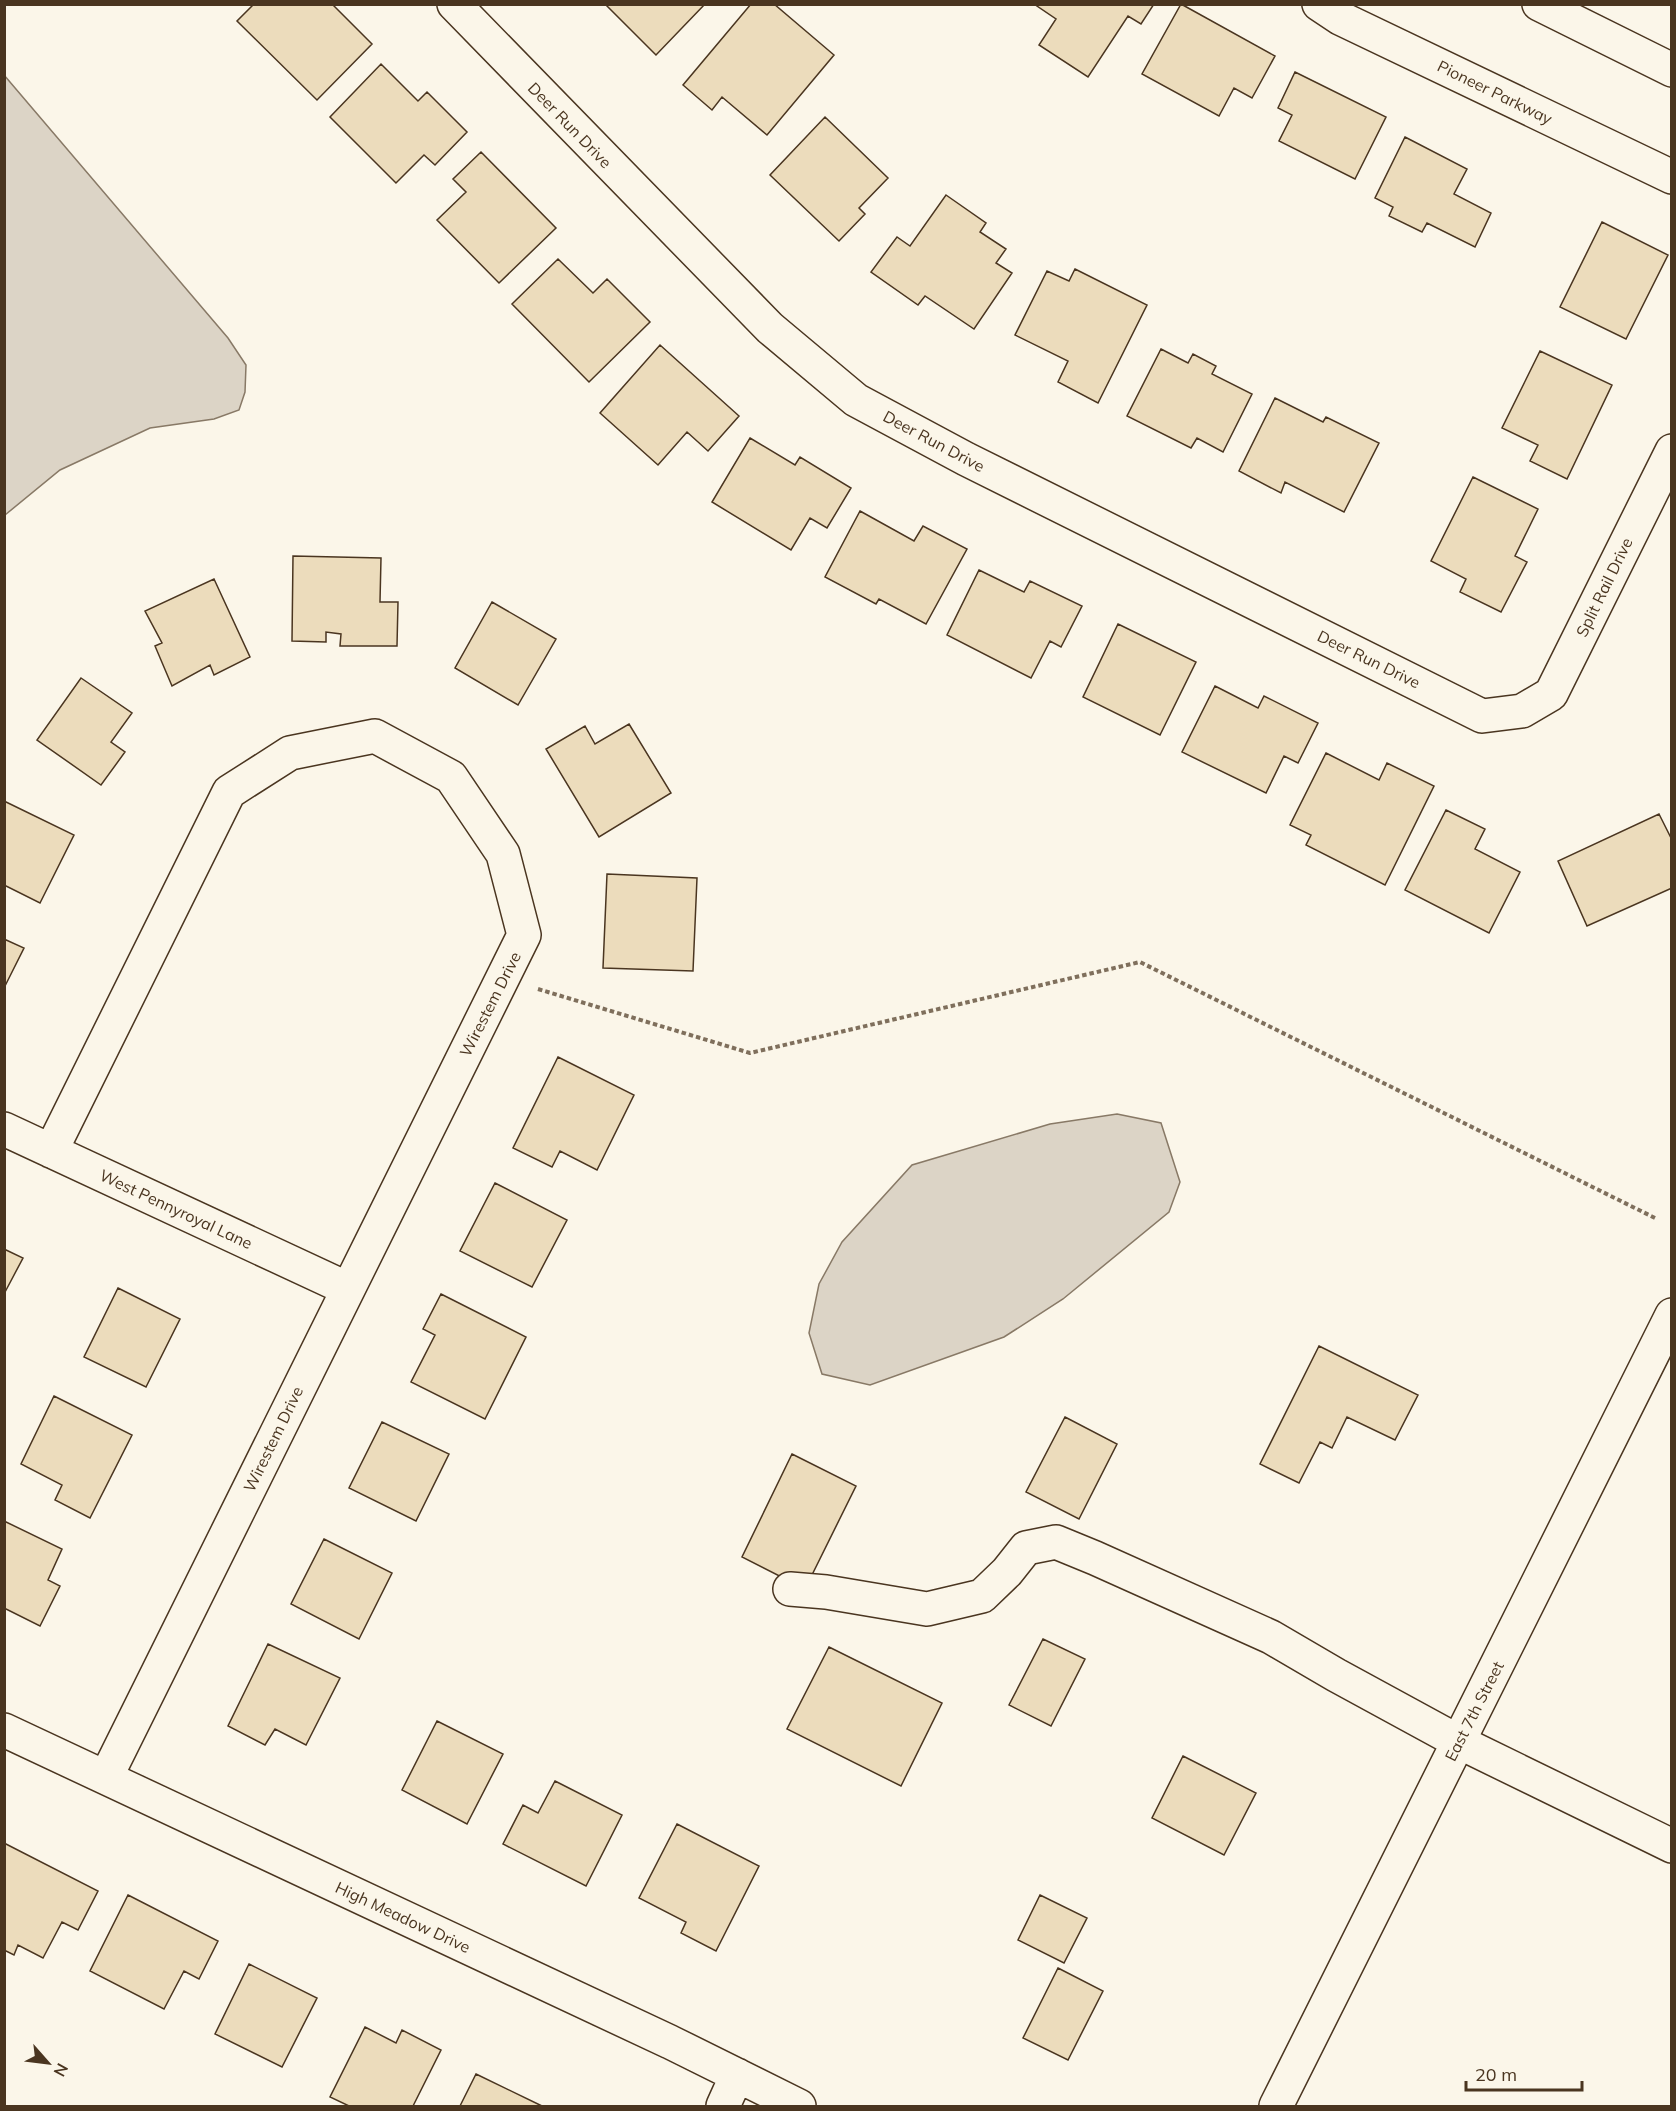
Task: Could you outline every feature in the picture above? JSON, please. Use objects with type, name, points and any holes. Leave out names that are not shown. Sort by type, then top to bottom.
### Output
[{"type":"street","name":"Deer Run Drive","points":[[454,4],[770,328],[856,400],[966,459],[1482,716],[1522,711]]},
{"type":"street","name":"Pioneer Parkway","points":[[1319,4],[1340,18],[1671,177]]},
{"type":"street","points":[[1539,4],[1671,70]]},
{"type":"street","name":"Split Rail Drive","points":[[1522,711],[1551,694],[1671,451]]},
{"type":"street","name":"Wirestem Drive","points":[[51,1151],[229,792],[290,753],[375,736],[452,777],[503,854],[524,935],[106,1778]]},
{"type":"street","name":"West Pennyroyal Lane","points":[[4,1129],[348,1289]]},
{"type":"street","name":"East 7th Street","points":[[1276,2106],[1671,1315]]},
{"type":"street","points":[[789,1589],[826,1592],[927,1609],[982,1596],[1007,1572],[1026,1548],[1056,1542],[1271,1636],[1336,1675],[1459,1742],[1671,1846]]},
{"type":"street","name":"High Meadow Drive","points":[[4,1730],[648,2031],[737,2075],[786,2104]]},
{"type":"street","points":[[723,2106],[737,2075]]},
{"type":"path","points":[[532,987],[750,1053],[1140,962],[1655,1218]]},
{"type":"shaded area","points":[[4,75],[228,338],[246,365],[245,392],[239,410],[214,419],[150,428],[60,470],[5,515]]},
{"type":"shaded area","points":[[1117,1114],[1161,1123],[1180,1182],[1169,1212],[1063,1299],[1004,1337],[870,1385],[822,1374],[809,1333],[819,1284],[842,1242],[912,1165],[1050,1124]]},
{"type":"building","points":[[254,4],[332,4],[372,44],[317,100],[237,21]]},
{"type":"building","points":[[605,4],[705,4],[656,55]]},
{"type":"building","points":[[751,4],[774,4],[834,55],[767,135],[722,97],[712,110],[683,85]]},
{"type":"building","points":[[1034,4],[1154,4],[1141,24],[1128,16],[1088,77],[1039,45],[1056,19]]},
{"type":"building","points":[[1181,4],[1275,56],[1252,98],[1234,88],[1219,116],[1142,74]]},
{"type":"building","points":[[381,64],[418,101],[427,92],[467,132],[435,165],[424,155],[396,183],[330,117]]},
{"type":"building","points":[[1295,72],[1386,117],[1355,179],[1279,141],[1292,115],[1278,108]]},
{"type":"building","points":[[825,117],[888,178],[859,208],[865,214],[839,241],[770,175]]},
{"type":"building","points":[[1405,137],[1467,169],[1454,194],[1491,213],[1475,247],[1427,223],[1422,232],[1389,216],[1393,207],[1375,198]]},
{"type":"building","points":[[481,152],[556,228],[499,283],[437,220],[466,192],[453,179]]},
{"type":"building","points":[[946,195],[986,223],[980,232],[1006,249],[996,263],[1012,273],[974,329],[925,296],[918,305],[871,272],[897,237],[910,246]]},
{"type":"building","points":[[1602,222],[1668,255],[1626,339],[1560,307]]},
{"type":"building","points":[[558,259],[593,293],[607,279],[650,322],[589,382],[512,304]]},
{"type":"building","points":[[1075,269],[1147,305],[1098,403],[1058,382],[1068,361],[1015,335],[1047,271],[1069,281]]},
{"type":"building","points":[[660,345],[739,416],[708,451],[687,432],[658,465],[600,413]]},
{"type":"building","points":[[1161,349],[1188,363],[1193,354],[1216,366],[1212,374],[1252,394],[1223,452],[1197,438],[1191,448],[1127,416]]},
{"type":"building","points":[[1540,351],[1612,385],[1567,479],[1530,461],[1538,445],[1502,428]]},
{"type":"building","points":[[1275,398],[1323,422],[1326,417],[1379,443],[1344,512],[1285,482],[1281,493],[1239,471]]},
{"type":"building","points":[[750,438],[795,465],[800,457],[851,488],[827,528],[810,518],[791,550],[712,502]]},
{"type":"building","points":[[1473,477],[1538,509],[1515,556],[1527,562],[1501,612],[1460,592],[1466,579],[1431,561]]},
{"type":"building","points":[[860,511],[914,541],[923,526],[967,549],[926,624],[879,599],[876,604],[825,577]]},
{"type":"building","points":[[293,556],[381,558],[380,602],[398,602],[397,646],[340,646],[341,634],[326,632],[326,642],[292,641]]},
{"type":"building","points":[[979,570],[1024,592],[1030,581],[1082,606],[1061,647],[1050,641],[1031,678],[947,635]]},
{"type":"building","points":[[214,579],[250,657],[214,675],[210,665],[172,686],[155,646],[162,643],[145,611]]},
{"type":"building","points":[[492,602],[556,639],[518,705],[455,668]]},
{"type":"building","points":[[1118,624],[1196,662],[1160,735],[1083,697]]},
{"type":"building","points":[[81,678],[132,713],[111,742],[125,752],[101,785],[37,740]]},
{"type":"building","points":[[1215,686],[1258,708],[1264,696],[1318,723],[1298,763],[1284,756],[1266,793],[1182,752]]},
{"type":"building","points":[[629,724],[671,793],[599,837],[546,749],[585,726],[595,744]]},
{"type":"building","points":[[1326,753],[1379,780],[1387,763],[1434,786],[1385,885],[1306,845],[1311,835],[1290,825]]},
{"type":"building","points":[[4,801],[74,835],[40,903],[4,885]]},
{"type":"building","points":[[1446,810],[1485,829],[1475,849],[1520,872],[1489,933],[1405,890]]},
{"type":"building","points":[[1659,814],[1672,840],[1672,888],[1587,926],[1558,861]]},
{"type":"building","points":[[607,874],[697,878],[693,971],[603,968]]},
{"type":"building","points":[[4,939],[24,948],[4,988]]},
{"type":"building","points":[[558,1057],[634,1095],[597,1170],[560,1151],[552,1167],[513,1148]]},
{"type":"building","points":[[495,1183],[567,1220],[532,1287],[460,1251]]},
{"type":"building","points":[[4,1249],[23,1258],[4,1294]]},
{"type":"building","points":[[118,1288],[180,1319],[146,1387],[84,1357]]},
{"type":"building","points":[[441,1294],[526,1337],[485,1419],[411,1382],[435,1335],[423,1329]]},
{"type":"building","points":[[1319,1346],[1418,1395],[1395,1440],[1347,1417],[1332,1448],[1320,1442],[1299,1483],[1260,1464]]},
{"type":"building","points":[[54,1396],[132,1435],[90,1518],[55,1500],[62,1485],[21,1464]]},
{"type":"building","points":[[1065,1417],[1117,1444],[1079,1519],[1026,1492]]},
{"type":"building","points":[[382,1422],[449,1454],[416,1521],[349,1488]]},
{"type":"building","points":[[792,1454],[856,1486],[805,1589],[742,1557]]},
{"type":"building","points":[[4,1521],[62,1549],[48,1580],[60,1586],[40,1626],[4,1608]]},
{"type":"building","points":[[324,1539],[392,1573],[359,1639],[291,1604]]},
{"type":"building","points":[[1043,1639],[1085,1659],[1051,1726],[1009,1705]]},
{"type":"building","points":[[268,1644],[340,1678],[306,1745],[275,1729],[265,1745],[228,1726]]},
{"type":"building","points":[[829,1647],[942,1703],[901,1786],[787,1729]]},
{"type":"building","points":[[437,1721],[503,1754],[467,1824],[402,1790]]},
{"type":"building","points":[[1183,1756],[1256,1793],[1224,1855],[1152,1818]]},
{"type":"building","points":[[555,1781],[622,1815],[586,1886],[503,1844],[523,1805],[538,1813]]},
{"type":"building","points":[[677,1824],[759,1866],[716,1951],[681,1933],[686,1922],[639,1898]]},
{"type":"building","points":[[4,1843],[98,1891],[78,1930],[62,1922],[43,1958],[18,1945],[14,1955],[4,1950]]},
{"type":"building","points":[[128,1895],[218,1941],[199,1979],[184,1971],[164,2009],[90,1971]]},
{"type":"building","points":[[1040,1895],[1087,1918],[1064,1963],[1018,1940]]},
{"type":"building","points":[[249,1964],[317,1998],[282,2067],[215,2034]]},
{"type":"building","points":[[1058,1968],[1103,1991],[1068,2060],[1023,2038]]},
{"type":"building","points":[[365,2027],[396,2043],[402,2030],[441,2050],[413,2106],[349,2106],[330,2097]]},
{"type":"building","points":[[476,2074],[542,2106],[460,2106]]}]
